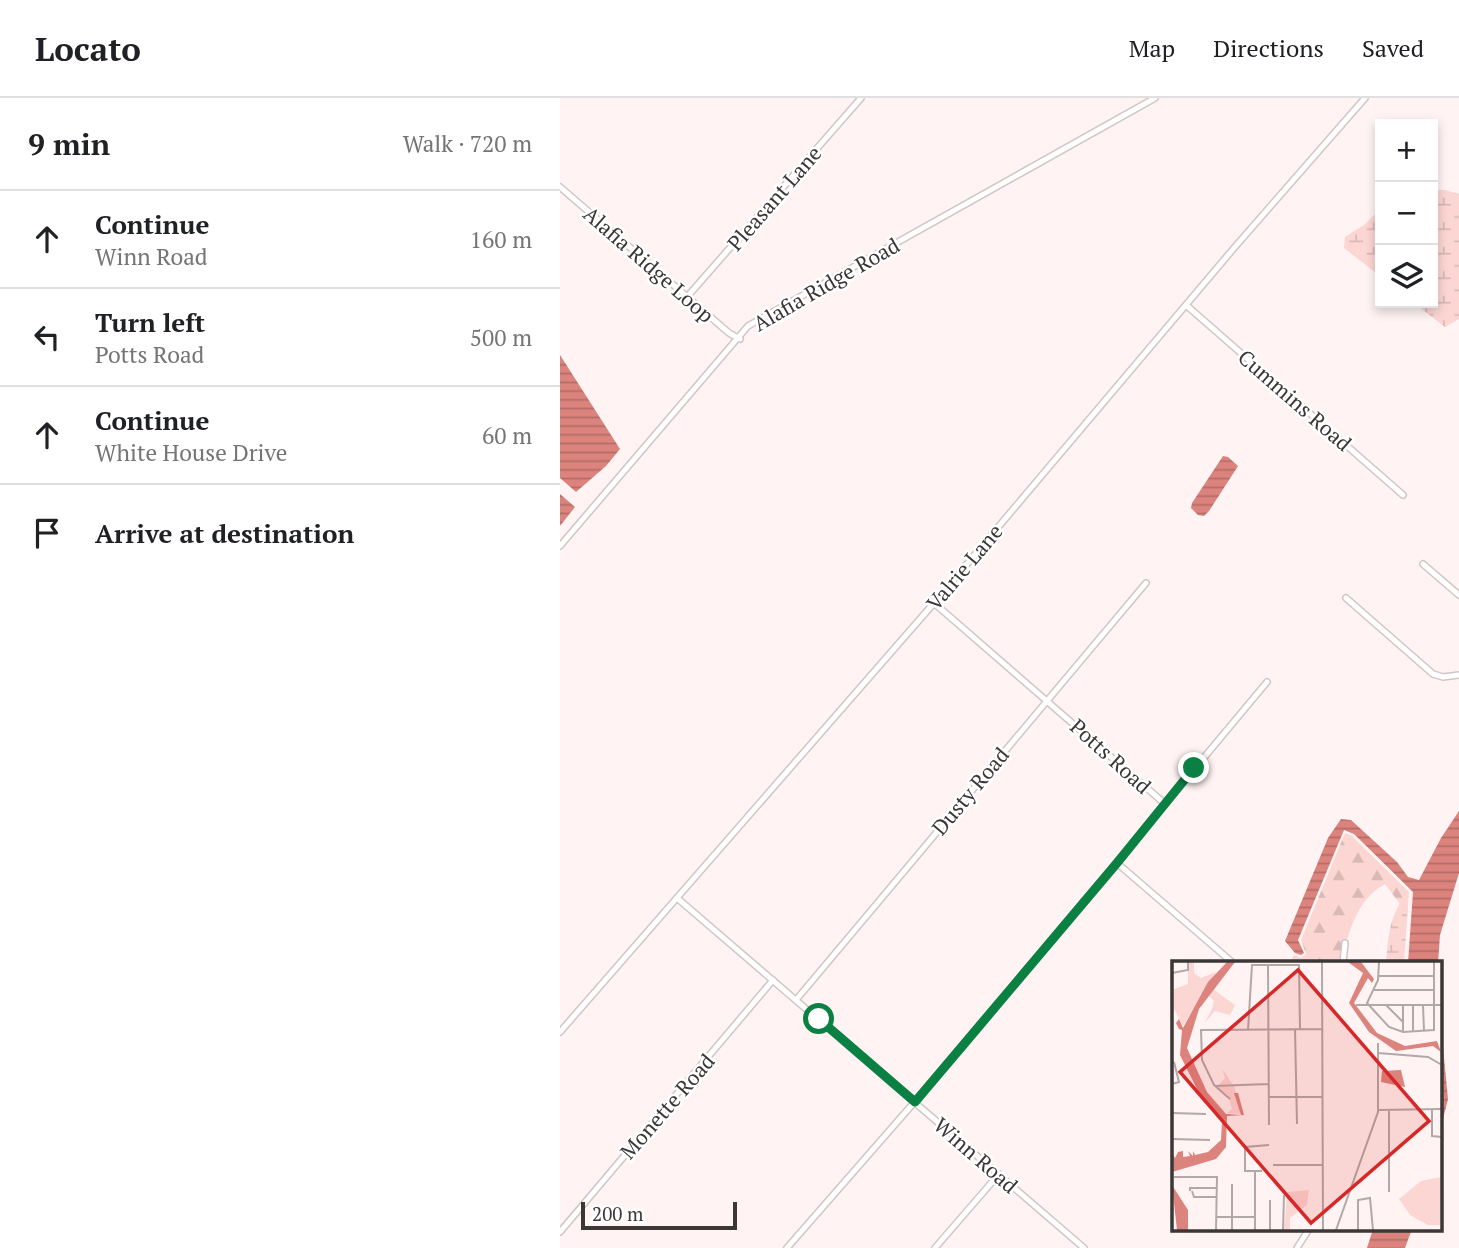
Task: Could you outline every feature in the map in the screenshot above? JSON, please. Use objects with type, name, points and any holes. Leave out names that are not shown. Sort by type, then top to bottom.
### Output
[{"type":"street","name":"Pleasant Lane","points":[[687,297],[861,98]]},
{"type":"street","name":"Alafia Ridge Road","points":[[560,546],[748,327],[1155,98]]},
{"type":"street","name":"Valrie Lane","points":[[560,1032],[934,603],[1365,98]]},
{"type":"street","name":"Alafia Ridge Loop","points":[[560,187],[729,333],[740,339]]},
{"type":"street","name":"Cummins Road","points":[[1186,305],[1403,495]]},
{"type":"street","points":[[1423,564],[1459,595]]},
{"type":"street","name":"Dusty Road","points":[[796,1000],[1146,583]]},
{"type":"street","points":[[1346,598],[1433,674],[1443,677],[1459,675]]},
{"type":"street","name":"Potts Road","points":[[787,1248],[915,1102],[1117,863],[1164,803],[934,603]]},
{"type":"street","points":[[1164,803],[1267,682]]},
{"type":"street","points":[[1117,863],[1231,961]]},
{"type":"street","name":"Winn Road","points":[[677,898],[1084,1248]]},
{"type":"street","points":[[1343,961],[1345,943]]},
{"type":"street","name":"Monette Road","points":[[560,1232],[773,980]]},
{"type":"street","points":[[935,1248],[999,1174]]},
{"type":"street","points":[[1297,1248],[1308,1230]]},
{"type":"green space","points":[[1438,190],[1459,194],[1459,319],[1445,327],[1420,308],[1438,308]]},
{"type":"green space","points":[[1375,214],[1375,272],[1344,248],[1345,237]]},
{"type":"green space","points":[[1345,833],[1352,836],[1409,892],[1400,904],[1385,884],[1375,891],[1360,908],[1339,961],[1291,961],[1294,955],[1301,958],[1306,954],[1301,940]]},
{"type":"green space","points":[[1409,892],[1404,961],[1386,961],[1389,934],[1403,899]]},
{"type":"shaded area","points":[[560,355],[620,449],[606,466],[576,492],[560,478]]},
{"type":"shaded area","points":[[1223,456],[1238,466],[1209,511],[1204,516],[1198,515],[1191,508],[1192,503]]},
{"type":"shaded area","points":[[560,494],[575,507],[560,526]]},
{"type":"shaded area","points":[[1459,811],[1459,873],[1440,935],[1438,961],[1408,961],[1413,892],[1354,834],[1344,830],[1298,940],[1304,953],[1295,953],[1285,941],[1328,838],[1341,819],[1351,820],[1397,862],[1408,877],[1419,880]]},
{"type":"shaded area","points":[[1441,1026],[1448,1099],[1441,1127]]},
{"type":"shaded area","points":[[1373,1230],[1412,1230],[1405,1248],[1367,1248]]},
{"type":"route","points":[[819,1019],[915,1102],[1194,768]]}]
